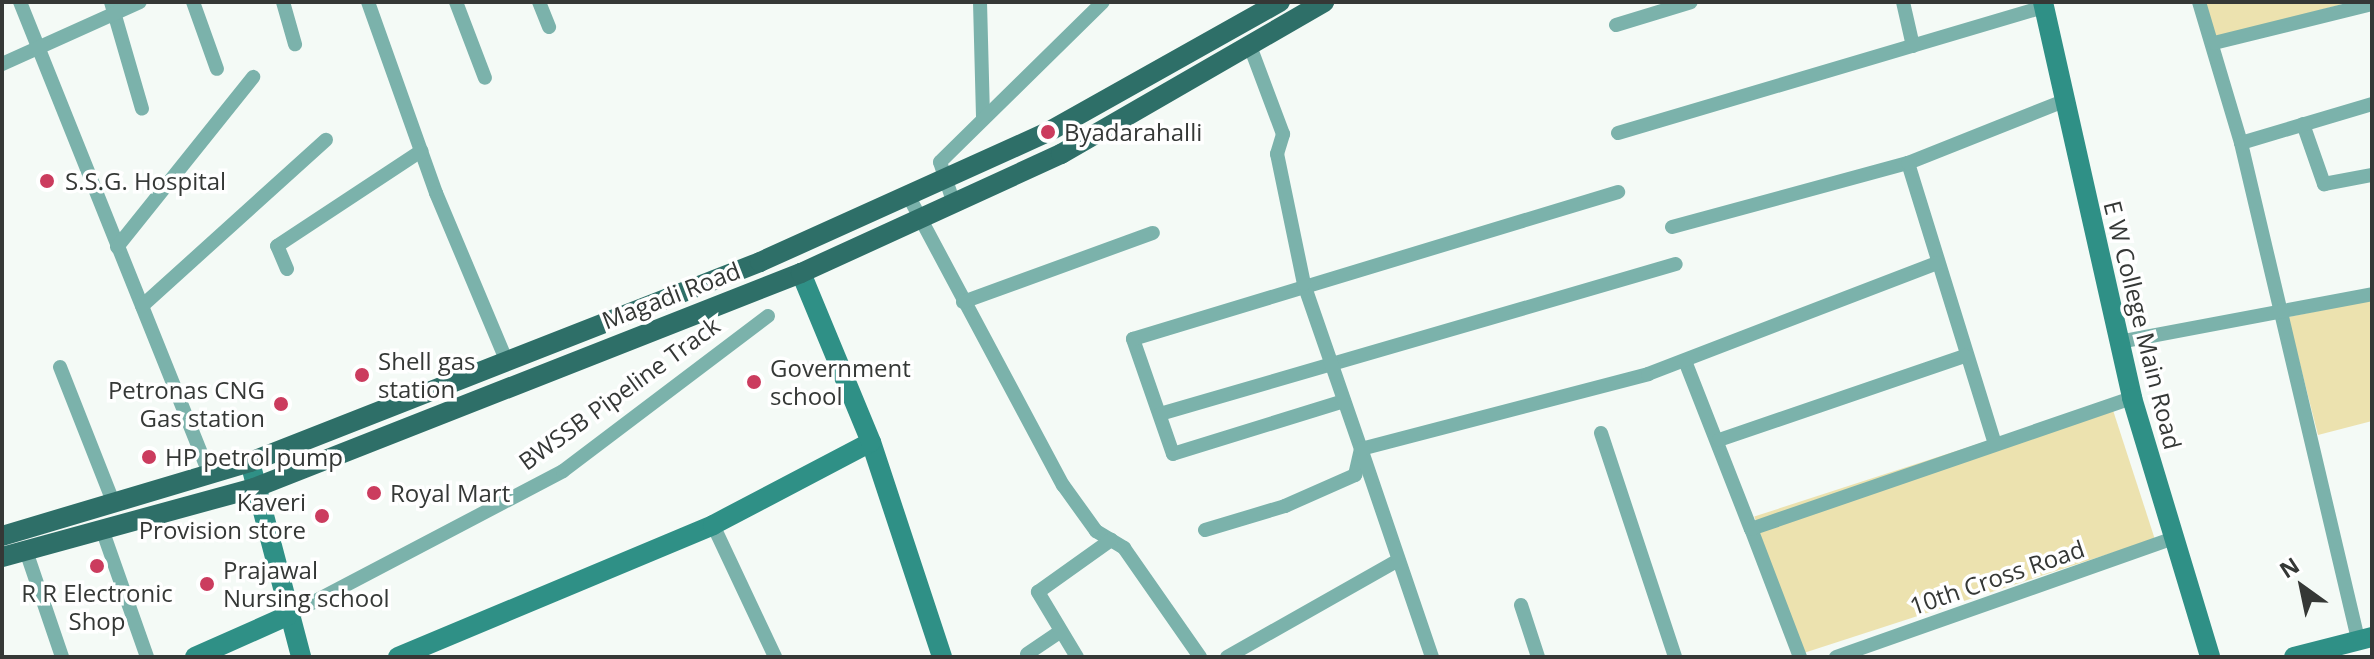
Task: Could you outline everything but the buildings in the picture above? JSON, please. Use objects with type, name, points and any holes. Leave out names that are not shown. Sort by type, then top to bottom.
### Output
[{"type":"main road","name":"Magadi Road","points":[[2,536],[250,462],[507,362],[909,197],[1048,132],[1280,2]]},
{"type":"main road","name":"Magadi Road","points":[[2,557],[103,532],[254,488],[801,273],[1061,154],[1251,49],[1324,2]]},
{"type":"street","points":[[20,2],[209,473]]},
{"type":"street","points":[[2,64],[112,7],[140,2]]},
{"type":"street","points":[[193,2],[217,69]]},
{"type":"street","points":[[283,2],[295,44]]},
{"type":"street","points":[[368,2],[421,151],[507,362]]},
{"type":"street","points":[[456,2],[485,78]]},
{"type":"street","points":[[539,2],[549,27]]},
{"type":"street","points":[[980,2],[983,119]]},
{"type":"street","points":[[954,204],[944,182],[940,162],[1103,2]]},
{"type":"street","points":[[1616,25],[1691,2]]},
{"type":"street","points":[[1903,2],[1913,46]]},
{"type":"street","points":[[2199,2],[2214,43],[2241,143],[2365,638],[2294,657]]},
{"type":"street","points":[[1618,133],[1913,46],[2043,4]]},
{"type":"street","name":"E W College Main Road","points":[[2043,4],[2061,102],[2132,398],[2210,657]]},
{"type":"street","points":[[2214,43],[2372,4]]},
{"type":"street","points":[[112,7],[142,109]]},
{"type":"street","points":[[1251,49],[1283,134],[1277,154],[1304,284],[1327,362],[1344,401],[1432,657]]},
{"type":"street","points":[[117,247],[253,77]]},
{"type":"street","points":[[1672,227],[1908,163],[2061,102]]},
{"type":"street","points":[[2241,143],[2372,104]]},
{"type":"street","points":[[2303,124],[2324,184],[2372,175]]},
{"type":"street","points":[[142,306],[326,140]]},
{"type":"street","points":[[287,269],[277,246],[421,151]]},
{"type":"street","points":[[1908,163],[1965,356],[1994,441]]},
{"type":"street","points":[[1344,401],[1173,454],[1133,339],[1304,284],[1618,192]]},
{"type":"street","points":[[909,197],[1063,485],[1088,523],[1124,548],[1200,657]]},
{"type":"street","points":[[963,302],[1153,233]]},
{"type":"street","points":[[1361,449],[1685,361],[1937,263]]},
{"type":"street","points":[[1160,414],[1327,362],[1676,264]]},
{"type":"street","points":[[801,273],[871,442],[942,657]]},
{"type":"street","points":[[2119,342],[2372,294]]},
{"type":"street","name":"BWSSB Pipeline Track","points":[[195,657],[287,616],[563,471],[768,316]]},
{"type":"street","points":[[1719,440],[1965,356]]},
{"type":"street","points":[[1685,361],[1719,440],[1800,657]]},
{"type":"street","points":[[60,367],[114,504]]},
{"type":"street","points":[[1751,529],[1994,441],[2132,398]]},
{"type":"street","points":[[1601,433],[1675,657]]},
{"type":"street","points":[[398,657],[713,525],[871,442]]},
{"type":"street","points":[[1205,530],[1285,506],[1355,475],[1361,449]]},
{"type":"street","points":[[250,462],[254,488],[287,597],[287,616],[301,657]]},
{"type":"street","points":[[713,525],[775,657]]},
{"type":"street","points":[[103,532],[147,657]]},
{"type":"street","name":"10th Cross Road","points":[[1836,657],[2172,539]]},
{"type":"street","points":[[1077,657],[1038,592],[1111,540]]},
{"type":"street","points":[[26,551],[62,657]]},
{"type":"street","points":[[1227,657],[1397,561]]},
{"type":"street","points":[[1521,605],[1538,657]]},
{"type":"street","points":[[1027,654],[1060,632]]},
{"type":"shaded area","points":[[2202,2],[2350,2],[2212,39]]},
{"type":"shaded area","points":[[2372,300],[2372,421],[2318,435],[2288,317]]},
{"type":"shaded area","points":[[2110,401],[2155,539],[1799,654],[1754,517]]},
{"type":"place","name":"Byadarahalli","points":[[1048,132]]},
{"type":"place","name":"S.S.G. Hospital","points":[[47,181]]},
{"type":"place","name":"Shell gas station","points":[[362,375]]},
{"type":"place","name":"Government school","points":[[754,382]]},
{"type":"place","name":"Petronas CNG Gas station","points":[[281,404]]},
{"type":"place","name":"HP petrol pump","points":[[149,457]]},
{"type":"place","name":"Royal Mart","points":[[374,493]]},
{"type":"place","name":"Kaveri Provision store","points":[[322,516]]},
{"type":"place","name":"R R Electronic Shop","points":[[97,566]]},
{"type":"place","name":"Prajawal Nursing school","points":[[207,584]]}]
